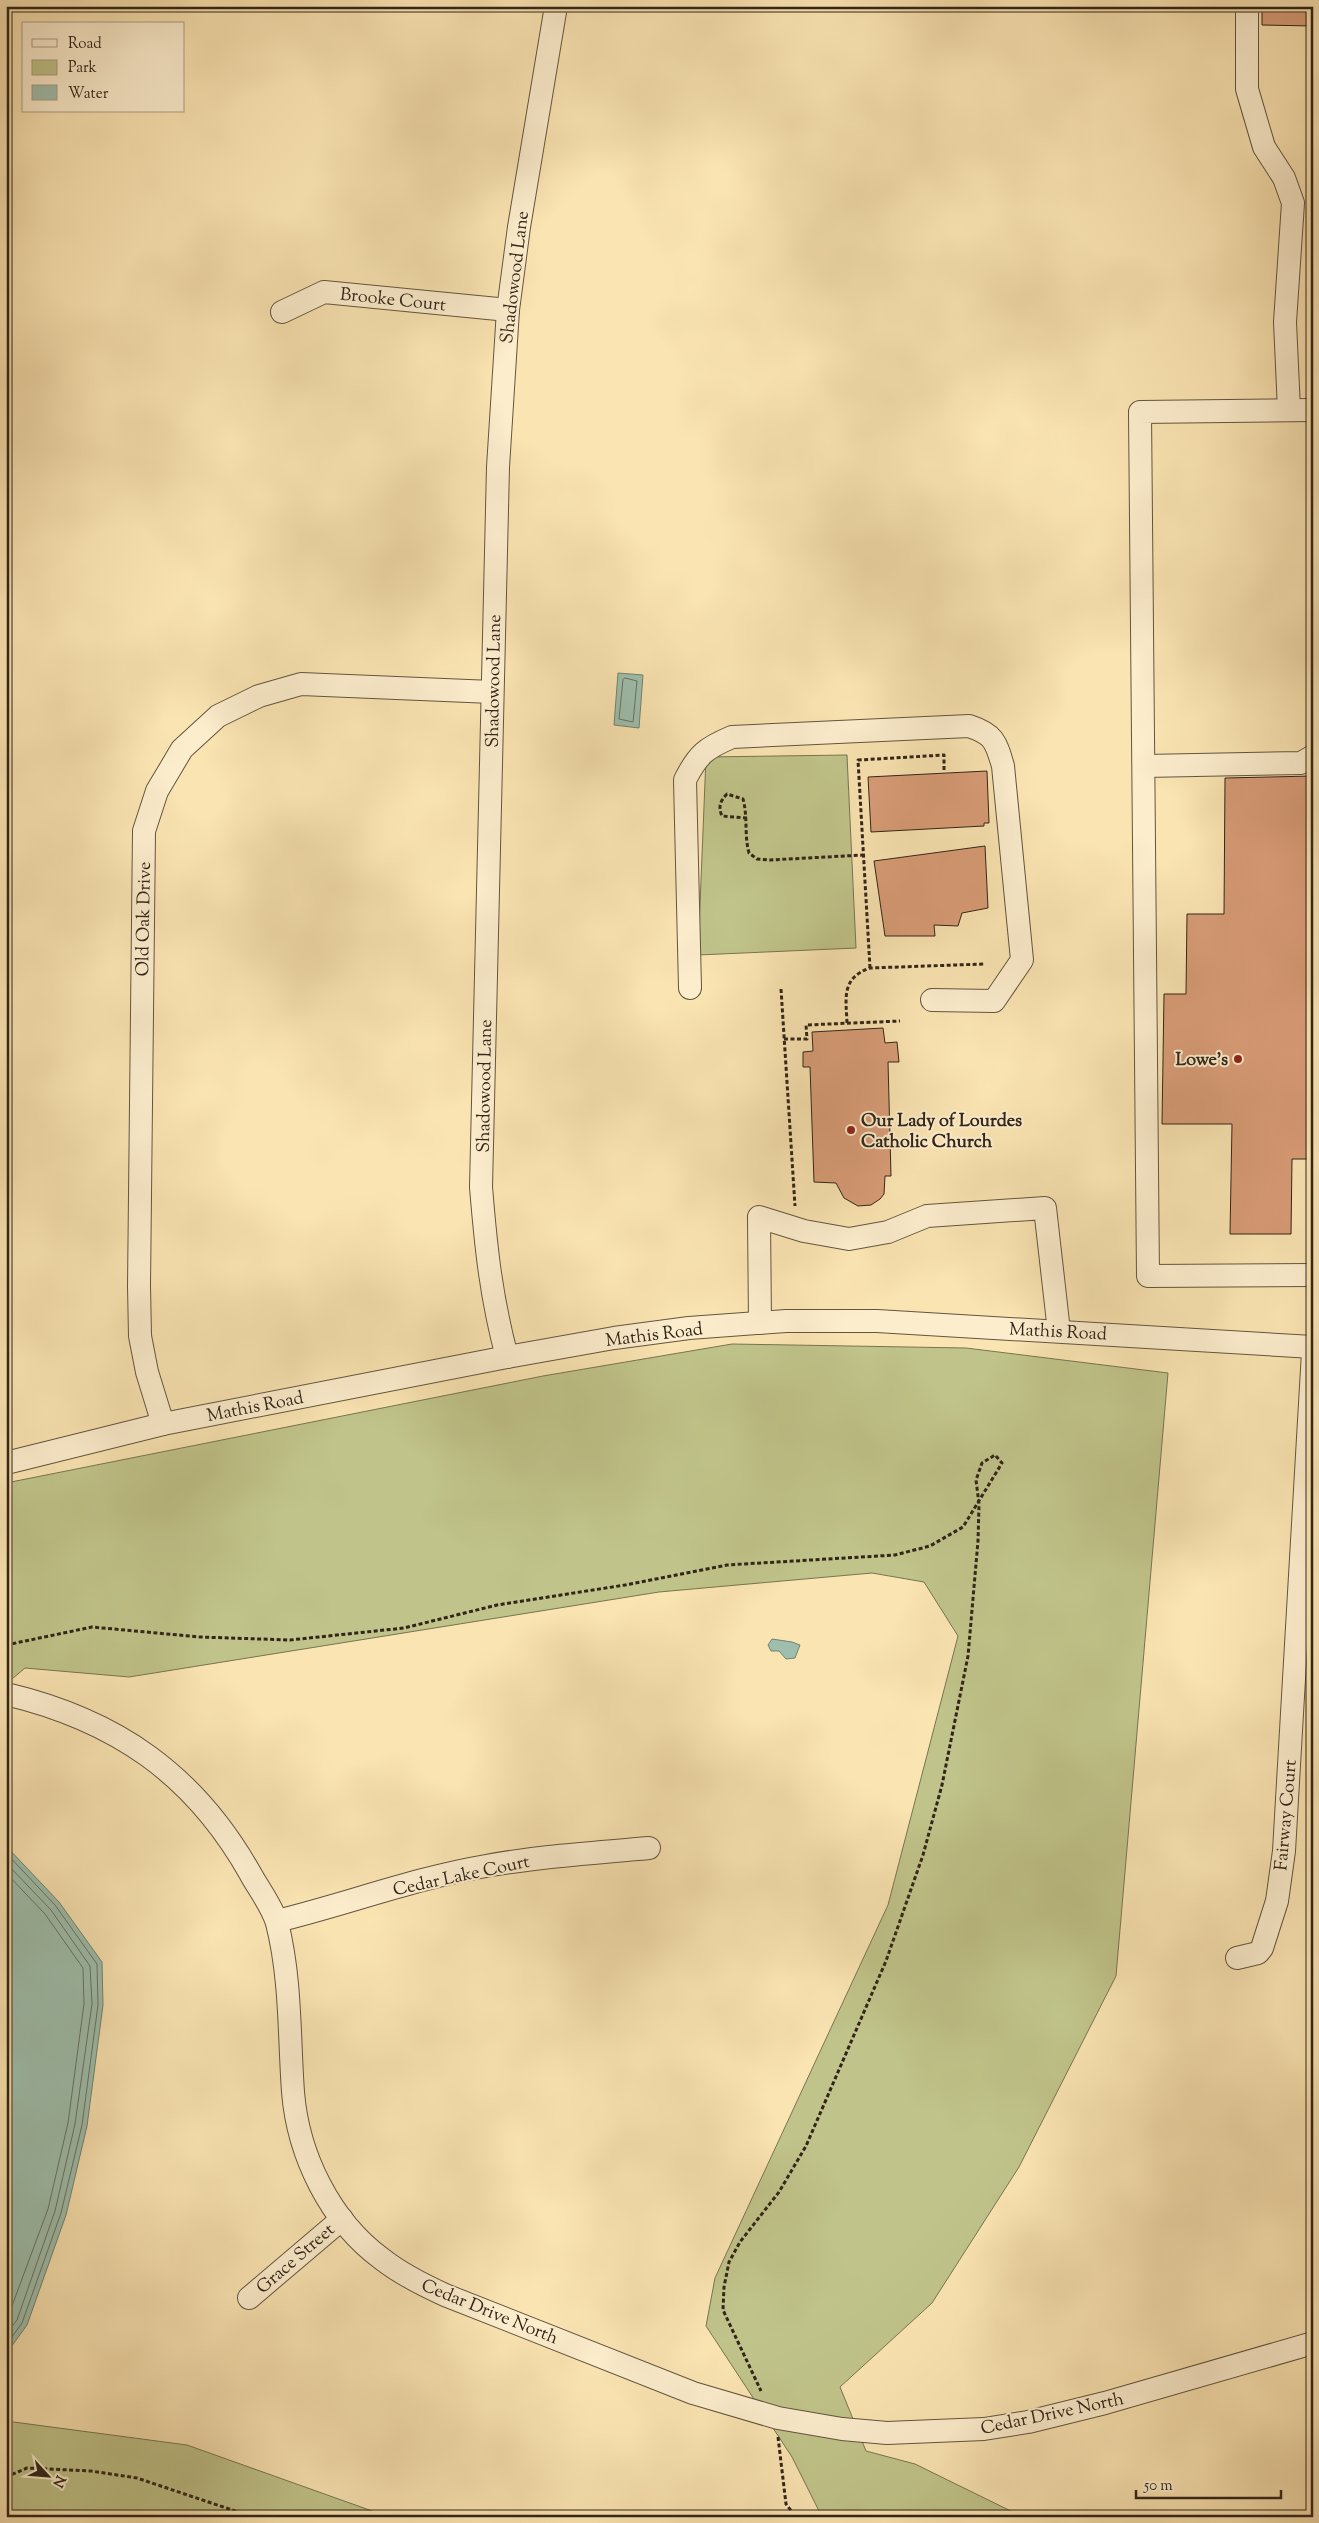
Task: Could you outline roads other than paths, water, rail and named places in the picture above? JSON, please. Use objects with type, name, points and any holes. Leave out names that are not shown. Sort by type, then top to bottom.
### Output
[{"type":"street","name":"Shadowood Lane","points":[[507,1357],[494,1309],[487,1268],[481,1187],[498,467],[508,310],[519,227],[556,6]]},
{"type":"street","points":[[1247,6],[1247,89],[1264,147],[1284,178],[1293,203],[1286,322],[1289,410]]},
{"type":"street","name":"Brooke Court","points":[[282,312],[324,292],[508,310]]},
{"type":"street","points":[[1313,410],[1254,409],[1140,412],[1145,766],[1148,1276],[1313,1275]]},
{"type":"street","name":"Old Oak Drive","points":[[163,1424],[147,1372],[140,1336],[139,1286],[144,831],[157,791],[182,749],[218,716],[259,696],[301,684],[492,692]]},
{"type":"street","points":[[690,988],[685,780],[694,762],[707,748],[732,737],[969,726],[985,731],[996,743],[1003,766],[1022,960],[994,1001],[932,1000]]},
{"type":"street","points":[[1145,766],[1301,763],[1313,756]]},
{"type":"street","points":[[760,1323],[759,1217],[804,1231],[849,1238],[888,1232],[927,1216],[1045,1208],[1059,1331]]},
{"type":"street","name":"Mathis Road","points":[[6,1463],[163,1424],[507,1357],[614,1338],[689,1328],[760,1323],[877,1321],[1313,1347]]},
{"type":"street","name":"Fairway Court","points":[[1237,1958],[1258,1953],[1262,1948],[1277,1901],[1284,1851],[1313,1352]]},
{"type":"street","name":"Cedar Drive North","points":[[6,1694],[67,1711],[101,1726],[134,1746],[164,1768],[216,1822],[240,1856],[276,1921],[286,1980],[293,2094],[299,2131],[307,2157],[324,2193],[342,2219],[369,2249],[382,2260],[412,2279],[445,2295],[693,2393],[778,2418],[842,2429],[887,2433],[984,2429],[1028,2422],[1105,2403],[1313,2343]]},
{"type":"street","name":"Cedar Lake Court","points":[[276,1921],[425,1880],[486,1866],[541,1858],[649,1848]]},
{"type":"street","name":"Grace Street","points":[[249,2298],[342,2219]]},
{"type":"water","points":[[618,673],[643,675],[639,728],[614,725]]},
{"type":"water","points":[[772,1639],[800,1645],[795,1658],[786,1659],[779,1651],[771,1651],[768,1645]]},
{"type":"water","points":[[6,1846],[59,1902],[102,1962],[103,2005],[87,2126],[66,2215],[27,2325],[6,2354]]},
{"type":"place","name":"Lowe's","points":[[1238,1059]]},
{"type":"place","name":"Our Lady of Lourdes Catholic Church","points":[[851,1130]]}]
